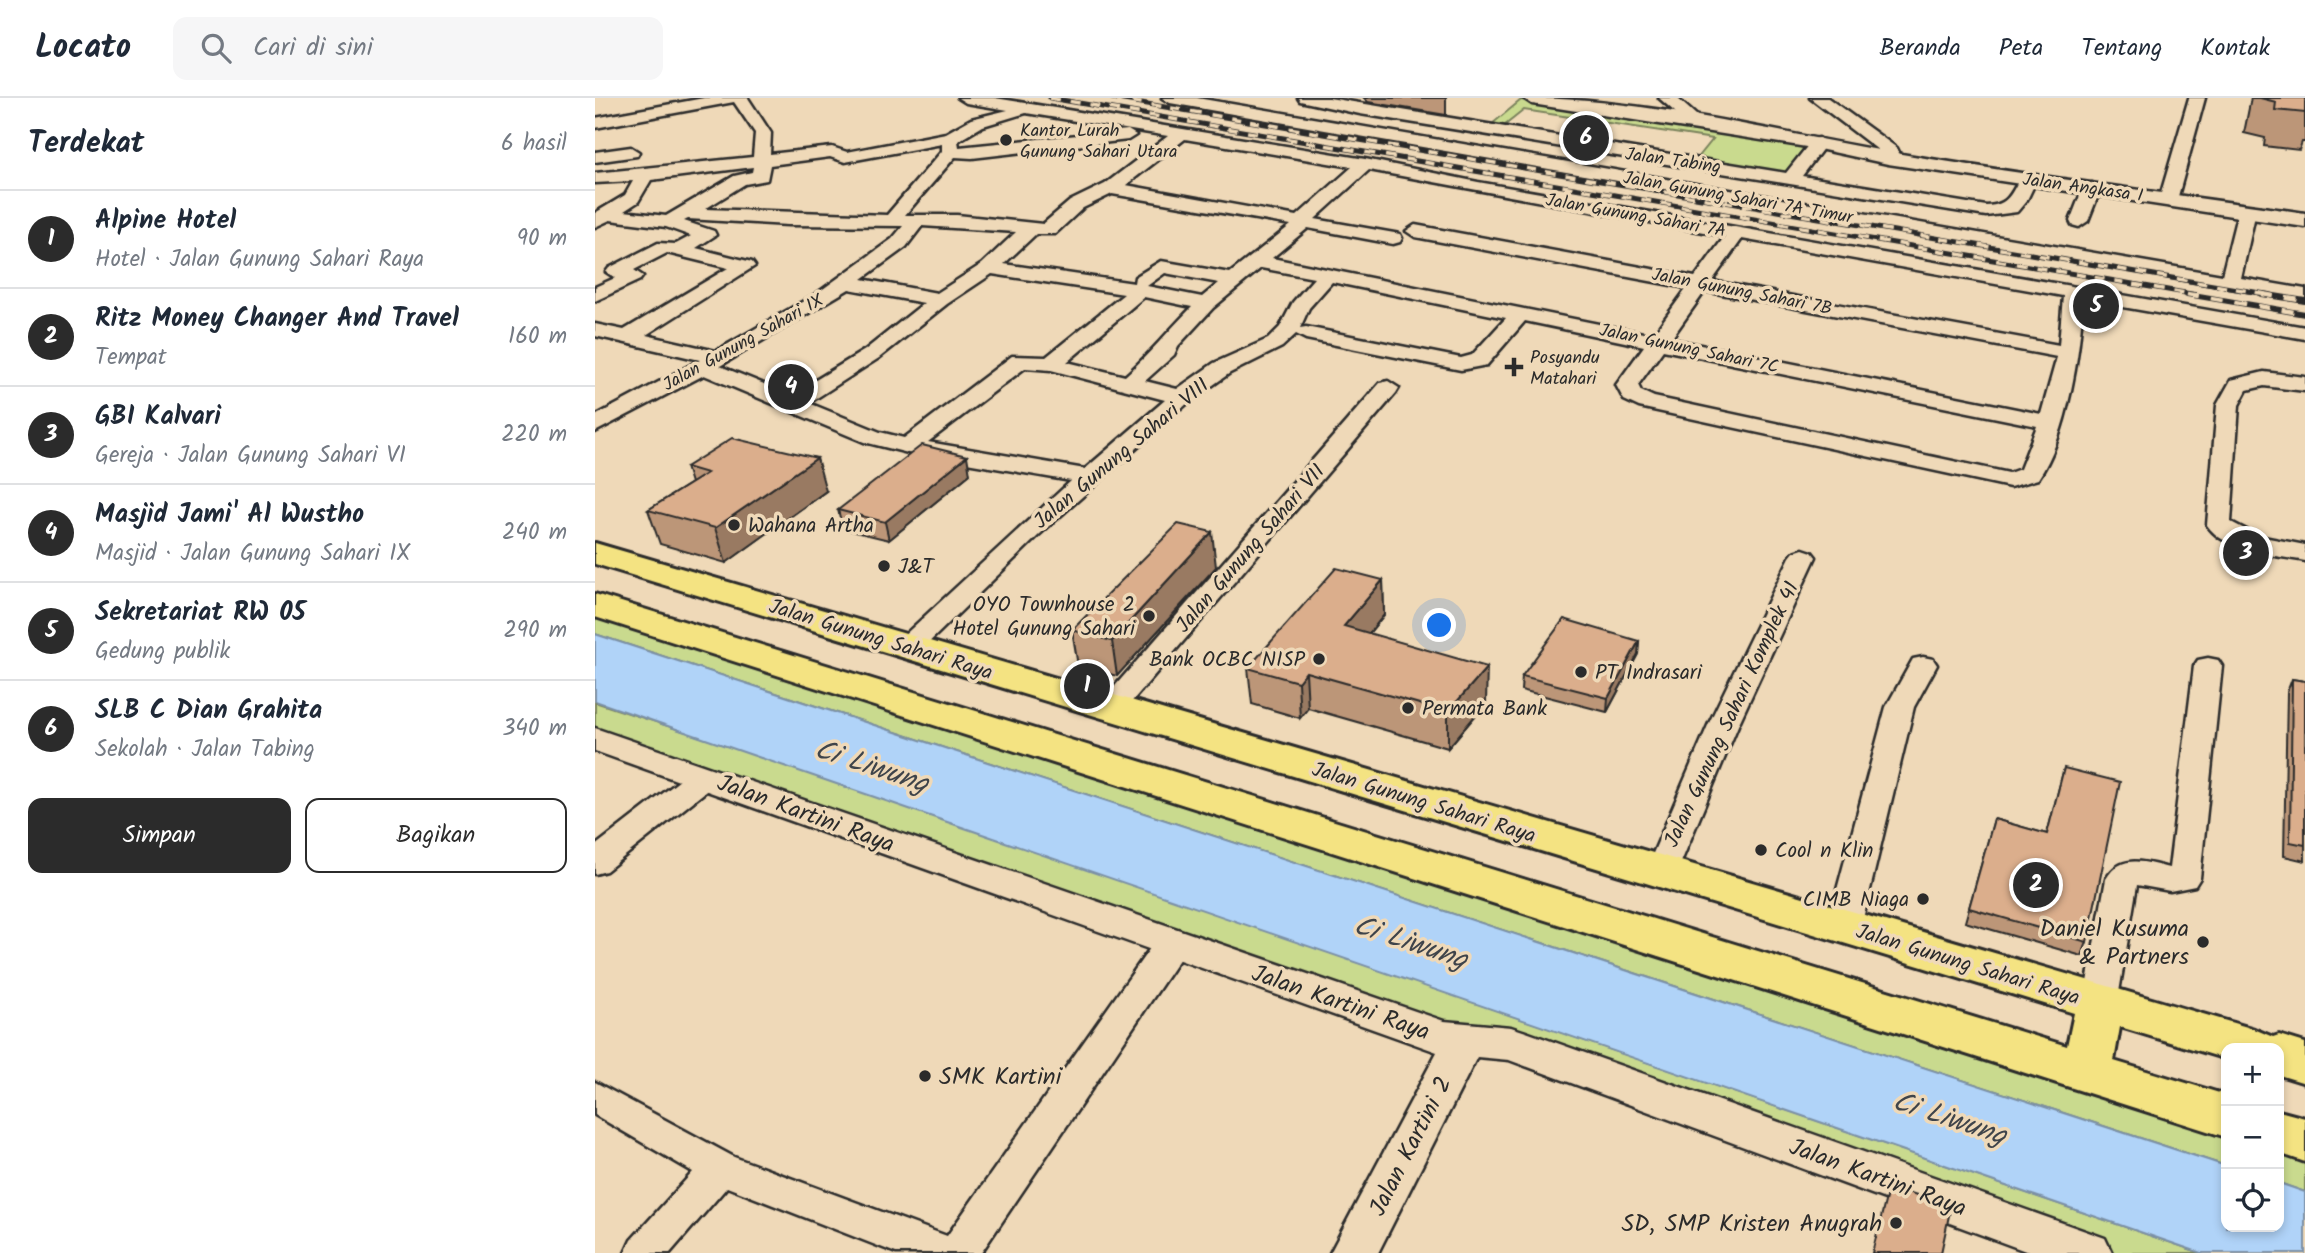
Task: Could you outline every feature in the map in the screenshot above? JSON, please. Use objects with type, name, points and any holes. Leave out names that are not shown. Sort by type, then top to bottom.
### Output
[{"type":"main road","name":"Jalan Gunung Sahari Raya","points":[[595,553],[2236,1043]]},
{"type":"main road","points":[[595,605],[2221,1114]]},
{"type":"main road","points":[[2087,1072],[2100,1004]]},
{"type":"main road","points":[[2284,1057],[2305,1063]]},
{"type":"main road","points":[[2284,1134],[2305,1140]]},
{"type":"street","points":[[595,123],[730,98]]},
{"type":"street","points":[[669,222],[740,180],[761,176],[763,133],[740,98]]},
{"type":"street","name":"Jalan Gunung Sahari 7A","points":[[967,98],[1365,164],[2305,333]]},
{"type":"street","name":"Jalan Gunung Sahari 7A Timur","points":[[1171,98],[2305,295]]},
{"type":"street","name":"Jalan Tabing","points":[[1306,98],[1372,111],[2000,211],[2016,206],[2028,179]]},
{"type":"street","name":"Jalan Angkasa I","points":[[1532,98],[1862,151],[2169,196],[2305,220]]},
{"type":"street","points":[[1667,98],[1697,123]]},
{"type":"street","points":[[1818,98],[1890,155]]},
{"type":"street","points":[[2169,196],[2196,98]]},
{"type":"street","points":[[892,220],[950,145],[977,122],[1028,109]]},
{"type":"street","points":[[595,178],[638,176],[834,152],[848,157],[950,145],[972,153],[1159,131]]},
{"type":"street","points":[[687,213],[788,219],[957,221],[1048,230],[1062,215],[1089,195],[1111,188],[1180,135]]},
{"type":"street","points":[[1792,177],[1819,143]]},
{"type":"street","points":[[595,157],[631,152]]},
{"type":"street","name":"Jalan Angkasa I","points":[[1890,155],[2092,188],[2305,211]]},
{"type":"street","points":[[1128,385],[1167,351],[1167,345],[1206,304],[1299,228],[1301,222],[1365,164]]},
{"type":"street","points":[[601,217],[632,198],[643,179],[638,176]]},
{"type":"street","points":[[1111,188],[1392,238]]},
{"type":"street","points":[[2079,221],[2092,188]]},
{"type":"street","points":[[2231,279],[2247,211]]},
{"type":"street","points":[[601,217],[669,222],[707,234],[679,250]]},
{"type":"street","name":"Jalan Gunung Sahari IX","points":[[595,425],[711,362],[845,282],[899,243],[916,221]]},
{"type":"street","points":[[790,405],[872,354],[940,300],[989,268],[1031,229]]},
{"type":"street","name":"Jalan Gunung Sahari 7B","points":[[1415,232],[2069,353]]},
{"type":"street","points":[[1737,233],[1627,385],[1632,395],[1647,402],[2010,480],[2030,474],[2049,422],[2069,353],[2073,293]]},
{"type":"street","points":[[616,272],[665,247],[745,266],[628,337]]},
{"type":"street","points":[[1257,261],[1329,274]]},
{"type":"street","points":[[595,267],[633,276],[595,295]]},
{"type":"street","points":[[1051,364],[1161,267],[1234,280]]},
{"type":"street","points":[[989,268],[1141,285],[1206,304]]},
{"type":"street","name":"Jalan Gunung Sahari 7C","points":[[1329,274],[2049,422]]},
{"type":"street","name":"Jalan Gunung Sahari VIII","points":[[908,647],[1089,477],[1181,397],[1223,368],[1275,343],[1289,330],[1300,306],[1329,274]]},
{"type":"street","points":[[845,282],[940,300]]},
{"type":"street","points":[[1306,333],[1461,364],[1479,360],[1521,313]]},
{"type":"street","points":[[595,330],[711,362],[736,378],[790,405],[822,414],[872,437],[908,446],[1089,477]]},
{"type":"street","points":[[908,446],[1020,361],[1051,364],[1181,397]]},
{"type":"street","points":[[2305,384],[2264,379],[2239,385],[2228,405],[2218,515],[2219,525],[2230,534],[2248,542],[2305,553]]},
{"type":"street","name":"Jalan Gunung Sahari VII","points":[[1111,708],[1388,388]]},
{"type":"street","points":[[595,404],[618,411]]},
{"type":"street","name":"Jalan Gunung Sahari Komplek 41","points":[[1661,872],[1724,723],[1804,558]]},
{"type":"street","points":[[1844,927],[1900,707],[1923,665]]},
{"type":"street","points":[[2100,1004],[2122,879],[2134,871],[2176,881],[2183,878],[2208,666]]},
{"type":"street","name":"Jalan Kartini Raya","points":[[595,739],[1443,1037],[1511,1044],[2088,1253]]},
{"type":"street","points":[[595,863],[704,777]]},
{"type":"street","points":[[958,1253],[1172,943]]},
{"type":"street","name":"Jalan Kartini 2","points":[[1354,1253],[1465,1039]]},
{"type":"street","points":[[595,1097],[719,1168],[943,1253]]},
{"type":"street","points":[[645,1253],[719,1168]]},
{"type":"green space","points":[[1521,100],[1808,143],[1785,173],[1697,159],[1713,139],[1524,110],[1504,126],[1492,124]]},
{"type":"green space","points":[[595,605],[2221,1114],[2221,1164],[595,634]]},
{"type":"green space","points":[[595,702],[756,755],[2201,1253],[2088,1253],[595,739]]},
{"type":"green space","points":[[2284,1134],[2305,1140],[2305,1192],[2284,1185]]},
{"type":"water","name":"Ci Liwung","points":[[595,634],[2221,1164],[2221,1232],[2284,1232],[2284,1185],[2305,1192],[2305,1253],[2201,1253],[595,701]]},
{"type":"building","points":[[2260,98],[2305,98],[2305,113],[2275,110],[2276,102]]},
{"type":"building","points":[[732,438],[817,458],[715,528],[648,510],[707,473],[686,467]]},
{"type":"building","points":[[922,445],[967,456],[885,522],[838,510]]},
{"type":"building","points":[[1178,524],[1212,532],[1112,641],[1072,630]]},
{"type":"building","points":[[1336,568],[1383,580],[1344,626],[1487,667],[1448,712],[1306,672],[1298,682],[1248,668]]},
{"type":"building","name":"PT Indrasari","points":[[1564,619],[1639,641],[1608,698],[1522,676]]},
{"type":"building","points":[[2292,679],[2305,681],[2305,845],[2290,842]]},
{"type":"building","points":[[2064,768],[2120,782],[2087,942],[1969,908],[1994,819],[2047,834]]},
{"type":"building","points":[[1889,1186],[1951,1206],[1941,1253],[1872,1253]]},
{"type":"railway","points":[[1050,98],[2197,295]]},
{"type":"railway","points":[[1112,98],[2272,295]]},
{"type":"railway","points":[[2187,294],[2305,314]]},
{"type":"railway","points":[[2262,294],[2305,301]]},
{"type":"place","name":"SLB C Dian Grahita","points":[[1586,138]]},
{"type":"place","name":"Kantor Lurah Gunung Sahari Utara","points":[[1006,140]]},
{"type":"place","name":"Sekretariat RW 05","points":[[2096,306]]},
{"type":"place","name":"Posyandu Matahari","points":[[1514,367]]},
{"type":"place","name":"Masjid Jami' Al Wustho","points":[[791,387]]},
{"type":"place","name":"Wahana Artha","points":[[734,525]]},
{"type":"place","name":"GBI Kalvari","points":[[2246,553]]},
{"type":"place","name":"J&T","points":[[884,566]]},
{"type":"place","name":"OYO Townhouse 2 Hotel Gunung Sahari","points":[[1149,616]]},
{"type":"place","name":"Bank OCBC NISP","points":[[1319,659]]},
{"type":"place","name":"PT Indrasari","points":[[1581,672]]},
{"type":"place","name":"Alpine Hotel","points":[[1087,686]]},
{"type":"place","name":"Permata Bank","points":[[1408,708]]},
{"type":"place","name":"Cool n Klin","points":[[1761,850]]},
{"type":"place","name":"Ritz Money Changer And Travel","points":[[2036,885]]},
{"type":"place","name":"CIMB Niaga","points":[[1923,899]]},
{"type":"place","name":"Daniel Kusuma & Partners","points":[[2203,942]]},
{"type":"place","name":"SMK Kartini","points":[[925,1076]]},
{"type":"place","name":"SD, SMP Kristen Anugrah","points":[[1896,1223]]}]
